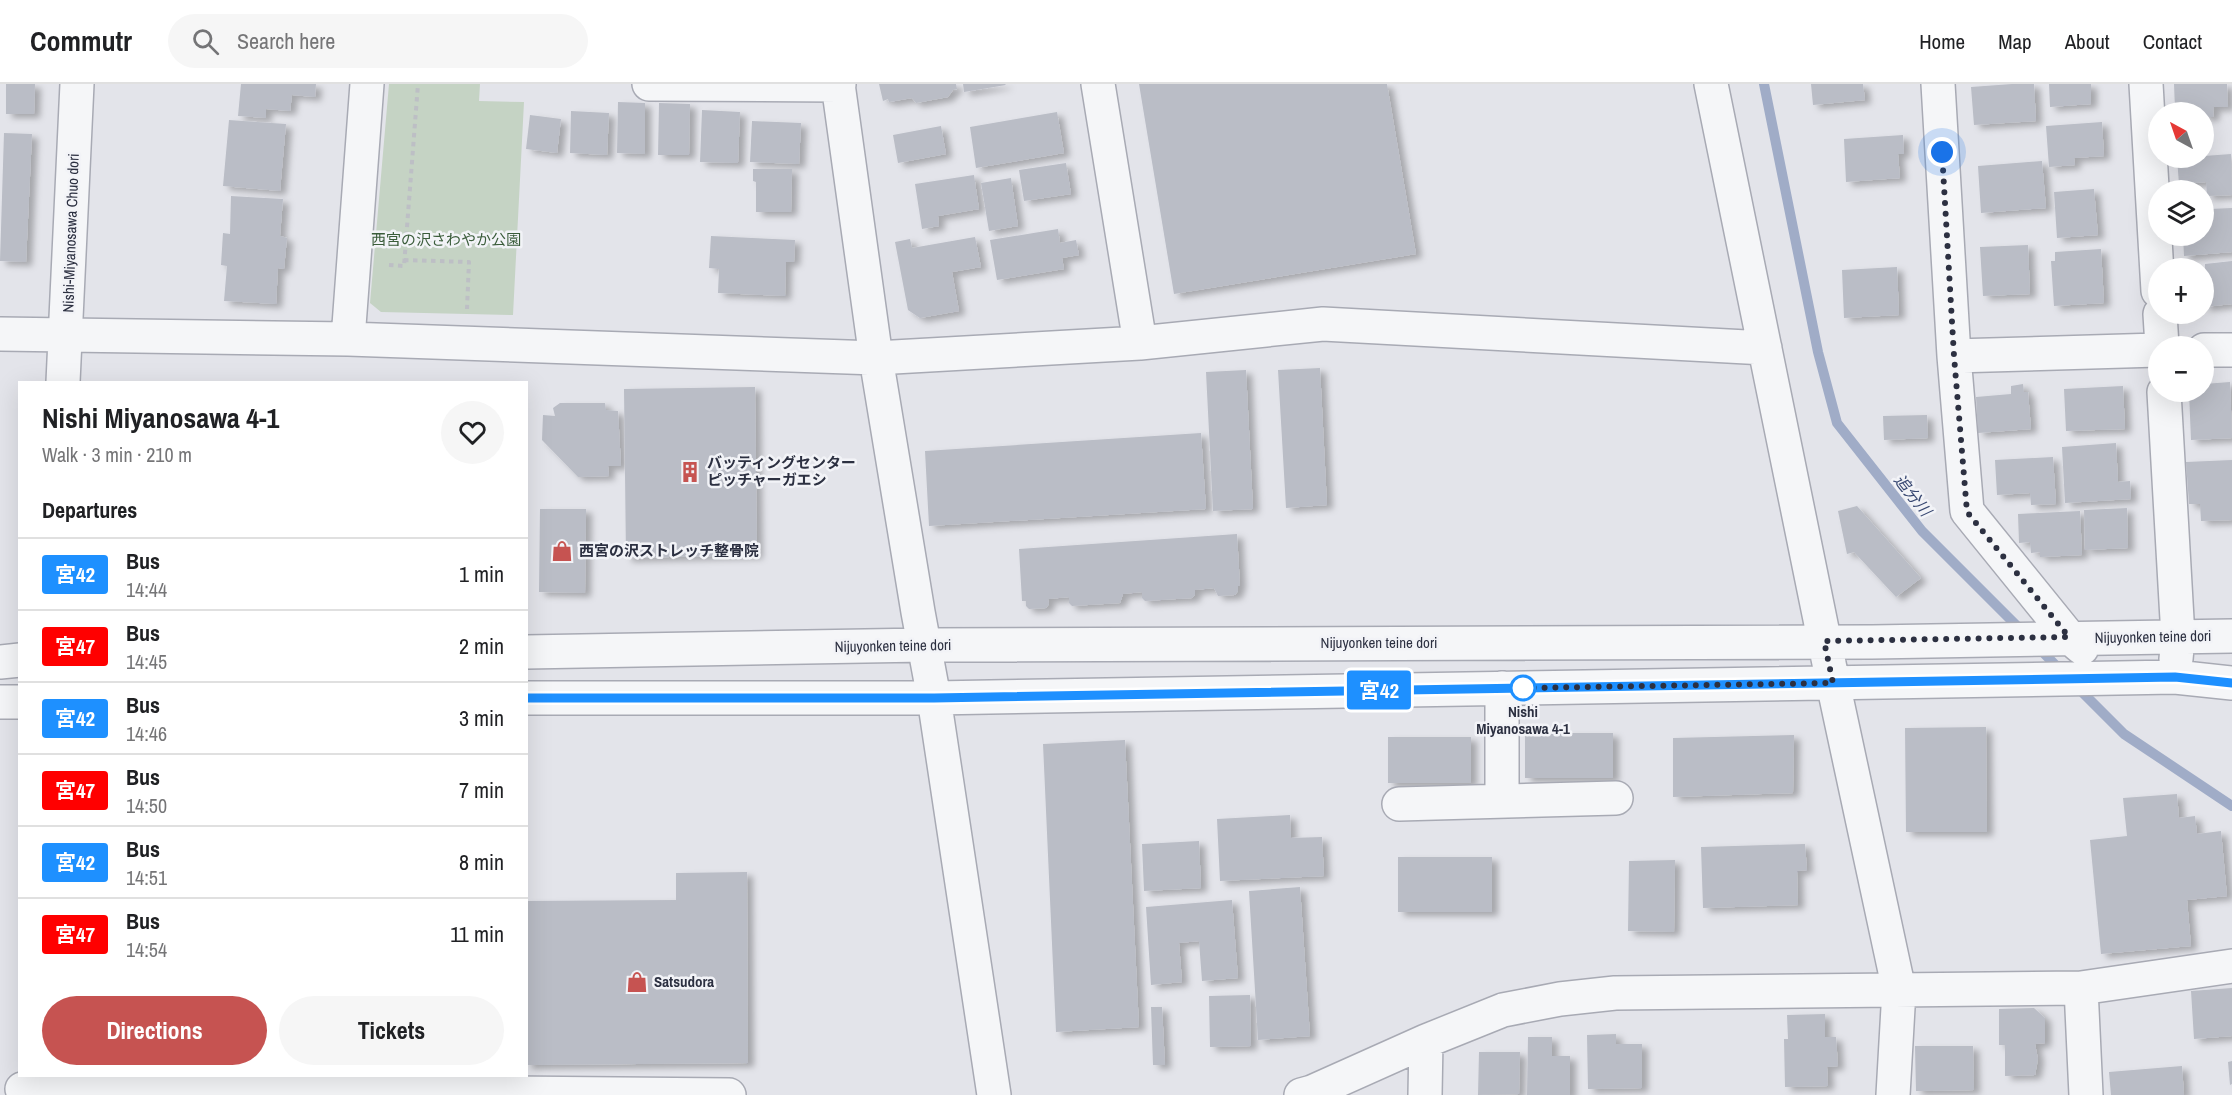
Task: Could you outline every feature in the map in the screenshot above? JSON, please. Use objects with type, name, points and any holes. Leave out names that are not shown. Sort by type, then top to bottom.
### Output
[{"type":"street","name":"Nishi-Miyanosawa Chuo dori","points":[[63,381],[77,84]]},
{"type":"street","points":[[348,339],[367,84]]},
{"type":"street","points":[[649,84],[838,84],[876,358],[934,698],[994,1095]]},
{"type":"street","points":[[1098,84],[1140,343]]},
{"type":"street","points":[[1711,84],[1824,641],[1899,990],[1893,1095]]},
{"type":"street","points":[[1938,84],[1954,356],[1967,512],[2062,637],[2109,678]]},
{"type":"street","points":[[2146,84],[2156,258]]},
{"type":"street","points":[[0,334],[348,339],[876,358],[1140,343],[1323,324],[1765,348]]},
{"type":"street","points":[[1954,356],[2148,350]]},
{"type":"street","points":[[2214,350],[2232,350]]},
{"type":"street","points":[[2165,402],[2178,638],[2175,677]]},
{"type":"street","name":"Nijuyonken teine dori","points":[[528,652],[924,645],[1872,642],[2062,637],[2232,636]]},
{"type":"street","points":[[0,662],[18,660]]},
{"type":"street","points":[[528,698],[934,698],[2175,677],[2232,683]]},
{"type":"street","points":[[1502,688],[1502,801]]},
{"type":"street","points":[[0,702],[18,702]]},
{"type":"street","points":[[1399,804],[1616,798]]},
{"type":"street","points":[[1301,1095],[1503,1010],[1571,998],[1615,993],[2080,988],[2232,966]]},
{"type":"street","points":[[2080,988],[2086,1095]]},
{"type":"street","points":[[1425,1095],[1426,1041]]},
{"type":"street","points":[[22,1087],[729,1095]]},
{"type":"path","points":[[383,265],[404,266],[418,84]]},
{"type":"path","points":[[404,261],[469,262],[466,314]]},
{"type":"green space","name":"西宮の沢さわやか公園","points":[[389,84],[480,84],[479,101],[524,102],[513,315],[381,312],[370,303]]},
{"type":"building","points":[[6,84],[35,84],[34,114],[6,114]]},
{"type":"building","points":[[241,84],[316,84],[315,97],[292,95],[290,111],[266,109],[266,118],[238,116]]},
{"type":"building","points":[[879,84],[956,84],[957,89],[953,90],[948,97],[916,103],[912,98],[889,102],[888,99],[883,101]]},
{"type":"building","points":[[963,84],[1005,84],[1006,85],[964,92]]},
{"type":"building","points":[[1139,84],[1387,84],[1416,254],[1174,294]]},
{"type":"building","points":[[1811,84],[1863,84],[1865,100],[1813,105]]},
{"type":"building","points":[[2034,84],[2036,121],[1974,125],[1971,87]]},
{"type":"building","points":[[2049,84],[2091,84],[2091,104],[2050,107]]},
{"type":"building","points":[[2174,84],[2227,84],[2228,107],[2214,107],[2214,102],[2175,102]]},
{"type":"building","points":[[618,102],[645,103],[645,154],[617,153]]},
{"type":"building","points":[[659,103],[690,104],[689,155],[658,155]]},
{"type":"building","points":[[702,110],[740,112],[738,163],[700,162]]},
{"type":"building","points":[[571,111],[609,113],[607,155],[570,153]]},
{"type":"building","points":[[1057,112],[1064,153],[976,168],[970,127]]},
{"type":"building","points":[[530,115],[561,119],[557,153],[526,149]]},
{"type":"building","points":[[229,120],[286,124],[280,191],[223,186]]},
{"type":"building","points":[[752,121],[801,123],[799,164],[750,162]]},
{"type":"building","points":[[2102,122],[2104,156],[2074,158],[2075,165],[2049,167],[2046,126]]},
{"type":"building","points":[[941,126],[946,154],[898,163],[893,135]]},
{"type":"building","points":[[4,133],[32,134],[26,262],[0,261]]},
{"type":"building","points":[[1903,135],[1904,154],[1898,154],[1900,178],[1846,182],[1844,139]]},
{"type":"building","points":[[2231,154],[2232,195],[2214,196],[2214,180],[2179,180],[2178,168],[2214,168],[2214,155]]},
{"type":"building","points":[[2042,161],[2046,208],[1981,213],[1978,166]]},
{"type":"building","points":[[1066,163],[1071,194],[1024,201],[1019,170]]},
{"type":"building","points":[[753,169],[792,169],[791,212],[756,212],[756,182],[753,181]]},
{"type":"building","points":[[974,175],[979,209],[938,216],[939,226],[922,229],[915,184]]},
{"type":"building","points":[[1011,178],[1018,226],[989,231],[981,183]]},
{"type":"building","points":[[2094,189],[2098,235],[2057,238],[2054,192]]},
{"type":"building","points":[[231,196],[283,199],[280,236],[287,238],[284,269],[278,268],[276,304],[224,301],[227,266],[221,265],[223,233],[230,234]]},
{"type":"building","points":[[2232,208],[2232,252],[2184,256],[2184,246],[2214,246],[2214,209]]},
{"type":"building","points":[[1058,229],[1060,243],[1076,240],[1079,255],[1062,258],[1064,269],[997,280],[990,240]]},
{"type":"building","points":[[711,236],[795,240],[794,262],[786,262],[785,296],[718,293],[719,269],[709,268]]},
{"type":"building","points":[[975,237],[981,267],[952,272],[959,311],[920,318],[908,310],[895,242],[910,239],[912,248]]},
{"type":"building","points":[[2028,245],[2030,294],[1983,296],[1980,247]]},
{"type":"building","points":[[2101,249],[2104,303],[2054,306],[2051,261],[2055,261],[2055,252]]},
{"type":"building","points":[[2232,261],[2232,304],[2214,306],[2214,263]]},
{"type":"building","points":[[1897,267],[1899,315],[1844,318],[1842,270]]},
{"type":"building","points":[[1320,368],[1327,505],[1286,508],[1278,370]]},
{"type":"building","points":[[1246,370],[1253,509],[1213,511],[1206,372]]},
{"type":"building","points":[[2230,382],[2232,438],[2191,440],[2189,402],[2214,402],[2214,383]]},
{"type":"building","points":[[2023,384],[2024,392],[2028,392],[2031,429],[1978,433],[1976,397],[2011,394],[2011,386]]},
{"type":"building","points":[[2123,386],[2125,429],[2066,431],[2064,389]]},
{"type":"building","name":"バッティングセンター ピッチャーガエシ","points":[[755,387],[757,555],[626,558],[624,389]]},
{"type":"building","points":[[560,403],[605,403],[606,410],[618,411],[621,466],[608,466],[609,476],[578,477],[542,440],[543,415],[555,416],[553,408]]},
{"type":"building","points":[[1927,415],[1928,438],[1884,440],[1883,416]]},
{"type":"building","points":[[1201,433],[1206,509],[929,526],[925,451]]},
{"type":"building","points":[[2116,443],[2118,482],[2130,481],[2131,499],[2065,503],[2062,447]]},
{"type":"building","points":[[2053,457],[2056,504],[2031,505],[2030,493],[1997,495],[1995,460]]},
{"type":"building","points":[[2232,460],[2232,520],[2201,521],[2200,504],[2189,504],[2186,462]]},
{"type":"building","points":[[1857,506],[1921,578],[1896,597],[1854,552],[1847,554],[1838,511]]},
{"type":"building","points":[[2127,508],[2128,548],[2085,550],[2084,510]]},
{"type":"building","name":"西宮の沢ストレッチ整骨院","points":[[540,509],[586,509],[585,593],[539,592]]},
{"type":"building","points":[[2080,511],[2082,555],[2040,557],[2040,552],[2031,553],[2030,542],[2019,543],[2018,514]]},
{"type":"building","points":[[1237,534],[1240,586],[1235,595],[1218,596],[1214,588],[1195,590],[1192,598],[1145,601],[1142,598],[1142,592],[1123,594],[1120,603],[1072,606],[1069,603],[1069,597],[1048,599],[1049,604],[1046,608],[1029,609],[1026,601],[1022,601],[1019,549]]},
{"type":"building","points":[[1986,727],[1987,832],[1906,832],[1905,728]]},
{"type":"building","points":[[1525,733],[1613,733],[1613,778],[1525,778]]},
{"type":"building","points":[[1794,735],[1793,793],[1673,797],[1673,738]]},
{"type":"building","points":[[1388,737],[1471,737],[1471,783],[1388,783]]},
{"type":"building","points":[[1125,740],[1139,1027],[1056,1032],[1043,744]]},
{"type":"building","points":[[2177,794],[2179,818],[2195,816],[2197,834],[2221,831],[2227,896],[2187,900],[2191,946],[2101,954],[2090,840],[2127,836],[2123,798]]},
{"type":"building","points":[[1290,815],[1291,838],[1322,837],[1324,876],[1220,881],[1217,819]]},
{"type":"building","points":[[1199,841],[1201,888],[1144,891],[1142,844]]},
{"type":"building","points":[[1805,844],[1807,870],[1797,871],[1798,905],[1703,908],[1701,847]]},
{"type":"building","points":[[1398,857],[1492,857],[1492,912],[1398,912]]},
{"type":"building","points":[[1675,860],[1674,932],[1628,931],[1629,861]]},
{"type":"building","name":"Satsudora","points":[[747,872],[748,1063],[528,1065],[528,901],[676,900],[676,873]]},
{"type":"building","points":[[1300,887],[1310,1036],[1258,1040],[1249,891]]},
{"type":"building","points":[[1232,900],[1238,978],[1202,981],[1199,941],[1179,943],[1182,982],[1151,985],[1146,907]]},
{"type":"building","points":[[2232,988],[2232,1036],[2194,1039],[2191,991]]},
{"type":"building","points":[[1250,995],[1251,1046],[1210,1047],[1209,996]]},
{"type":"building","points":[[1151,1007],[1162,1007],[1165,1065],[1153,1065]]},
{"type":"building","points":[[2034,1008],[2045,1018],[2045,1043],[2035,1044],[2038,1059],[2035,1075],[2005,1076],[2005,1045],[1999,1045],[1999,1009]]},
{"type":"building","points":[[1825,1014],[1825,1037],[1836,1037],[1838,1066],[1827,1067],[1828,1086],[1785,1087],[1784,1039],[1788,1039],[1787,1015]]},
{"type":"building","points":[[1616,1034],[1616,1044],[1642,1044],[1642,1088],[1588,1089],[1587,1035]]},
{"type":"building","points":[[1528,1037],[1552,1037],[1552,1056],[1570,1056],[1570,1095],[1527,1095]]},
{"type":"building","points":[[1915,1046],[1973,1046],[1974,1090],[1916,1091]]},
{"type":"building","points":[[1479,1052],[1520,1052],[1519,1094],[1478,1095]]},
{"type":"building","points":[[2232,1061],[2232,1084],[2230,1085],[2228,1062]]},
{"type":"building","points":[[2182,1066],[2184,1095],[2111,1095],[2109,1072]]},
{"type":"waterway","name":"追分川","points":[[1764,84],[1818,352],[1837,423],[1922,531],[2023,632]]},
{"type":"waterway","name":"追分川","points":[[2036,645],[2063,673]]},
{"type":"waterway","name":"追分川","points":[[2076,686],[2124,734],[2232,806]]},
{"type":"bus line","name":"宮42","points":[[528,698],[934,698],[2175,677],[2232,683]]},
{"type":"place","name":"バッティングセンター ピッチャーガエシ","points":[[690,472]]},
{"type":"place","name":"西宮の沢ストレッチ整骨院","points":[[562,551]]},
{"type":"place","name":"Nishi Miyanosawa 4-1","points":[[1523,688]]},
{"type":"place","name":"Satsudora","points":[[637,982]]},
{"type":"route","points":[[1523,688],[1833,683],[1824,641],[2069,637],[1967,512],[1954,356],[1942,152]]}]
